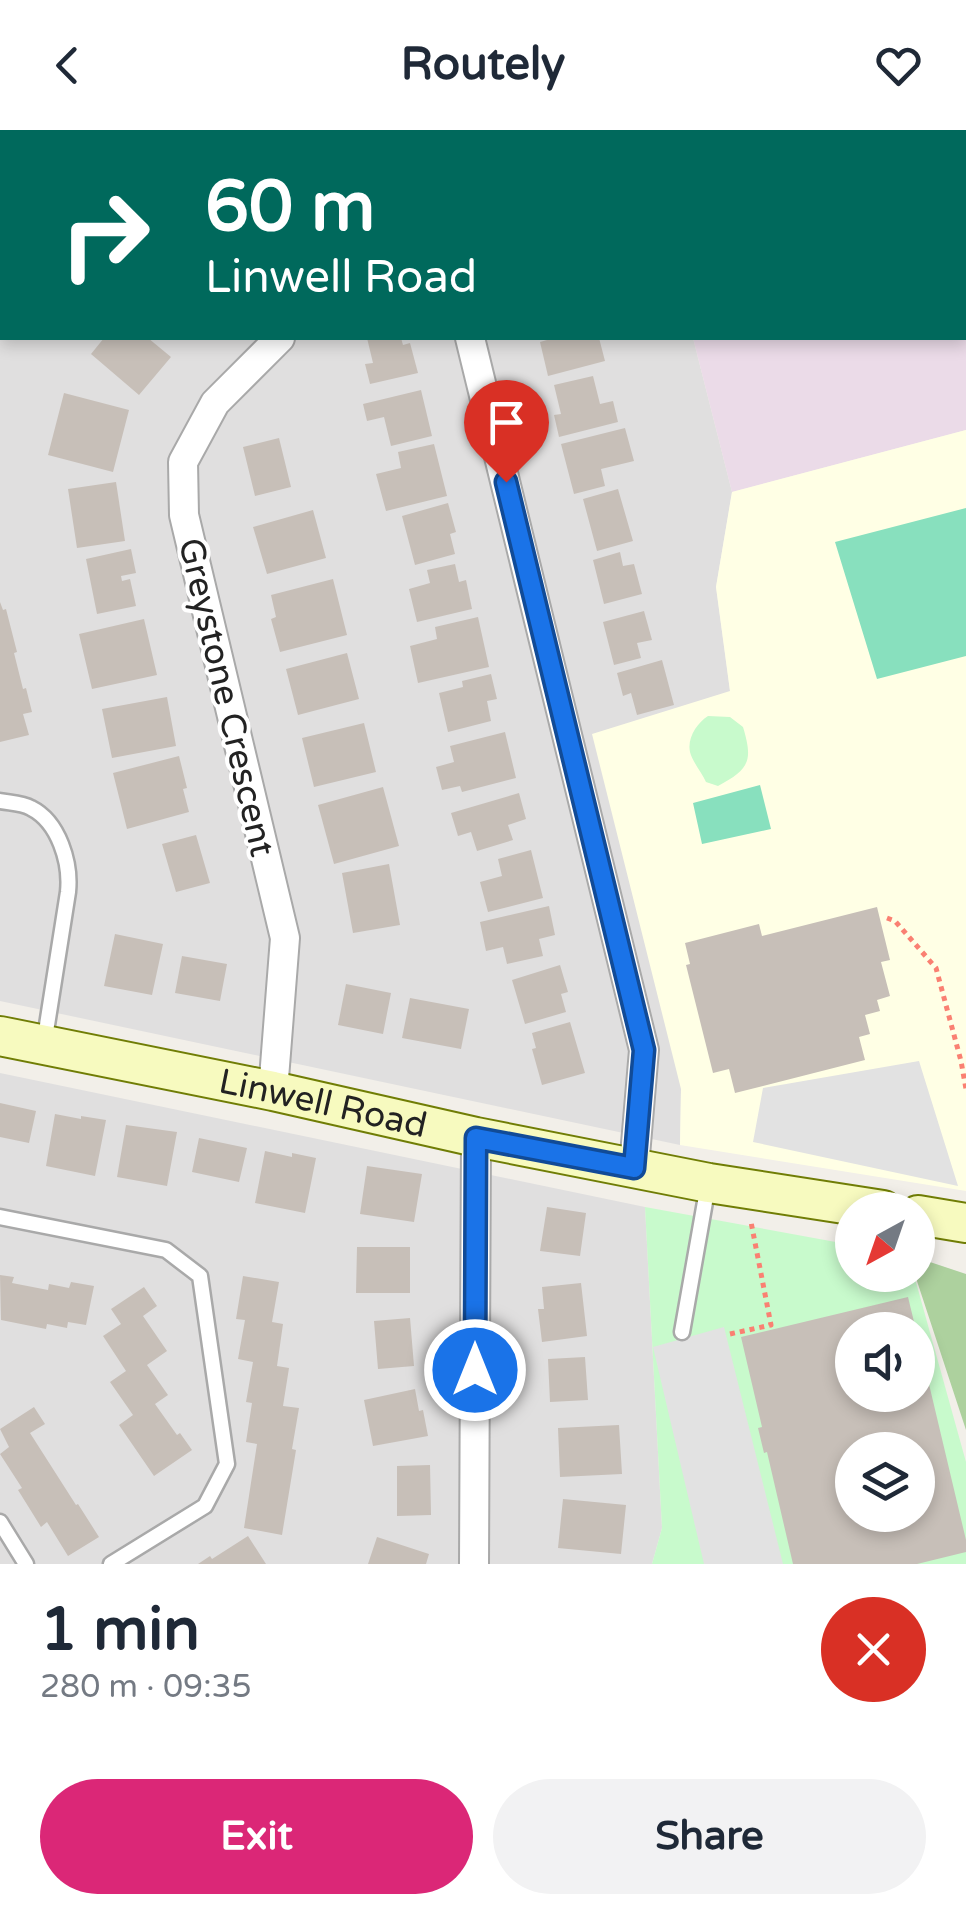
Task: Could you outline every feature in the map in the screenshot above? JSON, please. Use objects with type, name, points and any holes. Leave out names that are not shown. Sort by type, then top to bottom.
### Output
[{"type":"main road","name":"Linwell Road","points":[[0,1036],[274,1090],[476,1138],[709,1183],[835,1202]]},
{"type":"main road","points":[[935,1218],[966,1223]]},
{"type":"street","name":"Greystone Crescent","points":[[274,1090],[284,938],[184,515],[183,462],[214,402],[278,340]]},
{"type":"street","points":[[470,340],[644,1050],[634,1168]]},
{"type":"street","points":[[474,1564],[476,1138]]},
{"type":"lane","points":[[0,802],[26,805],[37,812],[62,848],[68,869],[68,892],[44,1045]]},
{"type":"lane","points":[[682,1332],[709,1183]]},
{"type":"lane","points":[[0,1217],[166,1250],[200,1276],[226,1464],[205,1506],[110,1564]]},
{"type":"lane","points":[[0,1522],[26,1564]]},
{"type":"path","points":[[888,918],[936,968],[966,1090]]},
{"type":"path","points":[[730,1334],[771,1325],[750,1224],[755,1190]]},
{"type":"shaded area","points":[[0,340],[694,340],[732,492],[716,587],[730,691],[681,1089],[680,1145],[0,1001]]},
{"type":"shaded area","points":[[694,340],[966,340],[966,430],[732,492]]},
{"type":"shaded area","points":[[966,430],[966,1191],[680,1145],[681,1089],[592,734],[730,691],[716,587],[732,492]]},
{"type":"shaded area","points":[[919,1061],[958,1186],[753,1142],[763,1088]]},
{"type":"shaded area","points":[[0,1073],[645,1207],[662,1528],[652,1564],[0,1564]]},
{"type":"shaded area","points":[[724,1327],[783,1564],[704,1564],[653,1347]]},
{"type":"green space","points":[[966,508],[966,656],[877,679],[835,542]]},
{"type":"green space","points":[[708,716],[730,717],[743,727],[748,748],[743,769],[718,786],[706,782],[690,752],[694,731]]},
{"type":"green space","points":[[760,785],[771,829],[702,844],[693,803]]},
{"type":"green space","points":[[645,1207],[835,1242],[835,1292],[919,1292],[924,1312],[835,1312],[835,1412],[935,1412],[935,1351],[966,1462],[966,1564],[652,1564],[662,1528]]},
{"type":"green space","points":[[935,1264],[966,1274],[966,1430],[935,1336],[935,1312],[927,1312],[921,1292],[935,1292]]},
{"type":"building","points":[[102,340],[150,340],[171,357],[139,395],[91,354]]},
{"type":"building","points":[[367,340],[402,340],[403,345],[410,343],[418,373],[370,384],[365,364],[373,363]]},
{"type":"building","points":[[600,340],[605,361],[548,376],[540,342]]},
{"type":"building","points":[[593,376],[600,404],[613,401],[618,422],[559,437],[554,415],[561,414],[554,385]]},
{"type":"building","points":[[421,390],[432,436],[391,446],[384,417],[367,421],[363,404]]},
{"type":"building","points":[[64,393],[129,410],[113,472],[48,455]]},
{"type":"building","points":[[625,428],[634,461],[601,469],[605,486],[574,494],[561,444]]},
{"type":"building","points":[[279,438],[291,487],[255,496],[243,447]]},
{"type":"building","points":[[434,444],[447,496],[386,511],[376,474],[401,468],[398,452]]},
{"type":"building","points":[[116,482],[125,541],[77,548],[68,489]]},
{"type":"building","points":[[618,489],[633,541],[597,551],[583,499]]},
{"type":"building","points":[[448,503],[456,532],[450,534],[455,554],[415,565],[402,516]]},
{"type":"building","points":[[313,510],[326,558],[267,574],[253,527]]},
{"type":"building","points":[[131,549],[136,573],[121,576],[122,581],[130,579],[136,606],[97,614],[86,559]]},
{"type":"building","points":[[620,552],[623,566],[634,564],[642,594],[604,604],[593,560]]},
{"type":"building","points":[[455,564],[459,582],[466,580],[472,609],[417,622],[409,589],[430,583],[427,570]]},
{"type":"building","points":[[333,579],[347,635],[280,652],[271,619],[276,617],[271,595]]},
{"type":"building","points":[[0,602],[6,609],[23,689],[26,688],[32,712],[23,714],[29,735],[0,742]]},
{"type":"building","points":[[644,611],[652,640],[637,643],[641,658],[614,665],[603,622]]},
{"type":"building","points":[[478,617],[489,667],[418,683],[410,646],[437,639],[435,627]]},
{"type":"building","points":[[144,619],[157,675],[92,689],[79,634]]},
{"type":"building","points":[[347,653],[359,699],[298,715],[286,669]]},
{"type":"building","points":[[662,660],[674,705],[637,715],[631,693],[623,696],[617,673]]},
{"type":"building","points":[[491,674],[497,699],[487,701],[491,721],[448,732],[439,693],[463,687],[462,681]]},
{"type":"building","points":[[167,697],[176,746],[112,758],[102,709]]},
{"type":"building","points":[[364,723],[376,772],[314,787],[302,738]]},
{"type":"building","points":[[505,732],[516,778],[462,792],[460,786],[442,790],[436,767],[454,762],[450,746]]},
{"type":"building","points":[[179,756],[189,812],[127,829],[113,773]]},
{"type":"building","points":[[383,787],[399,846],[334,864],[318,805]]},
{"type":"building","points":[[519,793],[526,819],[508,825],[513,840],[477,851],[471,832],[458,836],[451,813]]},
{"type":"building","points":[[196,835],[210,883],[176,892],[162,844]]},
{"type":"building","points":[[531,850],[543,898],[488,912],[480,882],[502,876],[498,859]]},
{"type":"building","points":[[389,864],[400,925],[353,933],[342,873]]},
{"type":"building","points":[[549,906],[555,935],[539,939],[543,956],[507,964],[503,947],[486,951],[480,922]]},
{"type":"building","points":[[877,907],[890,960],[881,962],[890,996],[877,1000],[880,1011],[865,1015],[870,1034],[859,1037],[865,1060],[735,1093],[729,1069],[713,1073],[686,965],[690,964],[685,943],[759,924],[762,936]]},
{"type":"building","points":[[115,934],[163,944],[152,995],[104,986]]},
{"type":"building","points":[[182,956],[227,964],[220,1001],[175,993]]},
{"type":"building","points":[[560,965],[568,992],[561,994],[566,1012],[525,1024],[512,980]]},
{"type":"building","points":[[346,984],[391,993],[383,1034],[338,1025]]},
{"type":"building","points":[[410,998],[469,1009],[461,1049],[402,1038]]},
{"type":"building","points":[[570,1022],[585,1073],[542,1085],[532,1049],[536,1048],[532,1033]]},
{"type":"building","points":[[0,1103],[36,1111],[29,1143],[0,1137]]},
{"type":"building","points":[[55,1114],[106,1120],[95,1176],[46,1166]]},
{"type":"building","points":[[126,1125],[177,1132],[167,1186],[117,1177]]},
{"type":"building","points":[[199,1138],[247,1148],[239,1182],[192,1172]]},
{"type":"building","points":[[265,1151],[316,1158],[305,1213],[255,1203]]},
{"type":"building","points":[[367,1166],[422,1174],[414,1222],[360,1214]]},
{"type":"building","points":[[547,1207],[586,1213],[580,1256],[540,1251]]},
{"type":"building","points":[[357,1247],[410,1247],[410,1293],[356,1293]]},
{"type":"building","points":[[0,1275],[14,1277],[12,1283],[48,1290],[49,1284],[69,1288],[71,1282],[94,1286],[86,1325],[68,1322],[67,1328],[47,1324],[46,1329],[1,1320]]},
{"type":"building","points":[[243,1276],[279,1282],[272,1322],[283,1324],[277,1366],[289,1368],[283,1406],[299,1408],[282,1535],[244,1528],[257,1444],[246,1442],[252,1403],[246,1402],[253,1362],[238,1359],[245,1320],[236,1319]]},
{"type":"building","points":[[581,1283],[587,1336],[542,1342],[538,1309],[544,1309],[542,1287]]},
{"type":"building","points":[[144,1287],[157,1306],[143,1316],[167,1351],[147,1365],[168,1395],[155,1404],[192,1450],[154,1476],[119,1425],[133,1415],[110,1382],[126,1371],[103,1336],[121,1324],[111,1309]]},
{"type":"building","points":[[908,1297],[912,1312],[845,1312]]},
{"type":"building","points":[[835,1314],[835,1412],[935,1409],[966,1552],[917,1564],[793,1564],[758,1428],[762,1427],[741,1337]]},
{"type":"building","points":[[410,1318],[414,1366],[378,1369],[374,1321]]},
{"type":"building","points":[[585,1357],[588,1400],[550,1402],[548,1359]]},
{"type":"building","points":[[415,1389],[428,1436],[373,1446],[364,1400]]},
{"type":"building","points":[[34,1407],[45,1424],[30,1433],[99,1537],[68,1556],[47,1522],[41,1527],[0,1454],[9,1447],[0,1429]]},
{"type":"building","points":[[619,1425],[622,1474],[560,1477],[558,1428]]},
{"type":"building","points":[[430,1465],[431,1515],[397,1516],[397,1466]]},
{"type":"building","points":[[563,1499],[626,1505],[621,1554],[558,1548]]},
{"type":"building","points":[[248,1536],[266,1564],[198,1564],[210,1556],[212,1559]]},
{"type":"building","points":[[377,1537],[429,1554],[426,1564],[368,1564]]},
{"type":"route","points":[[475,1370],[476,1138],[634,1168],[644,1050],[506,482]]}]
